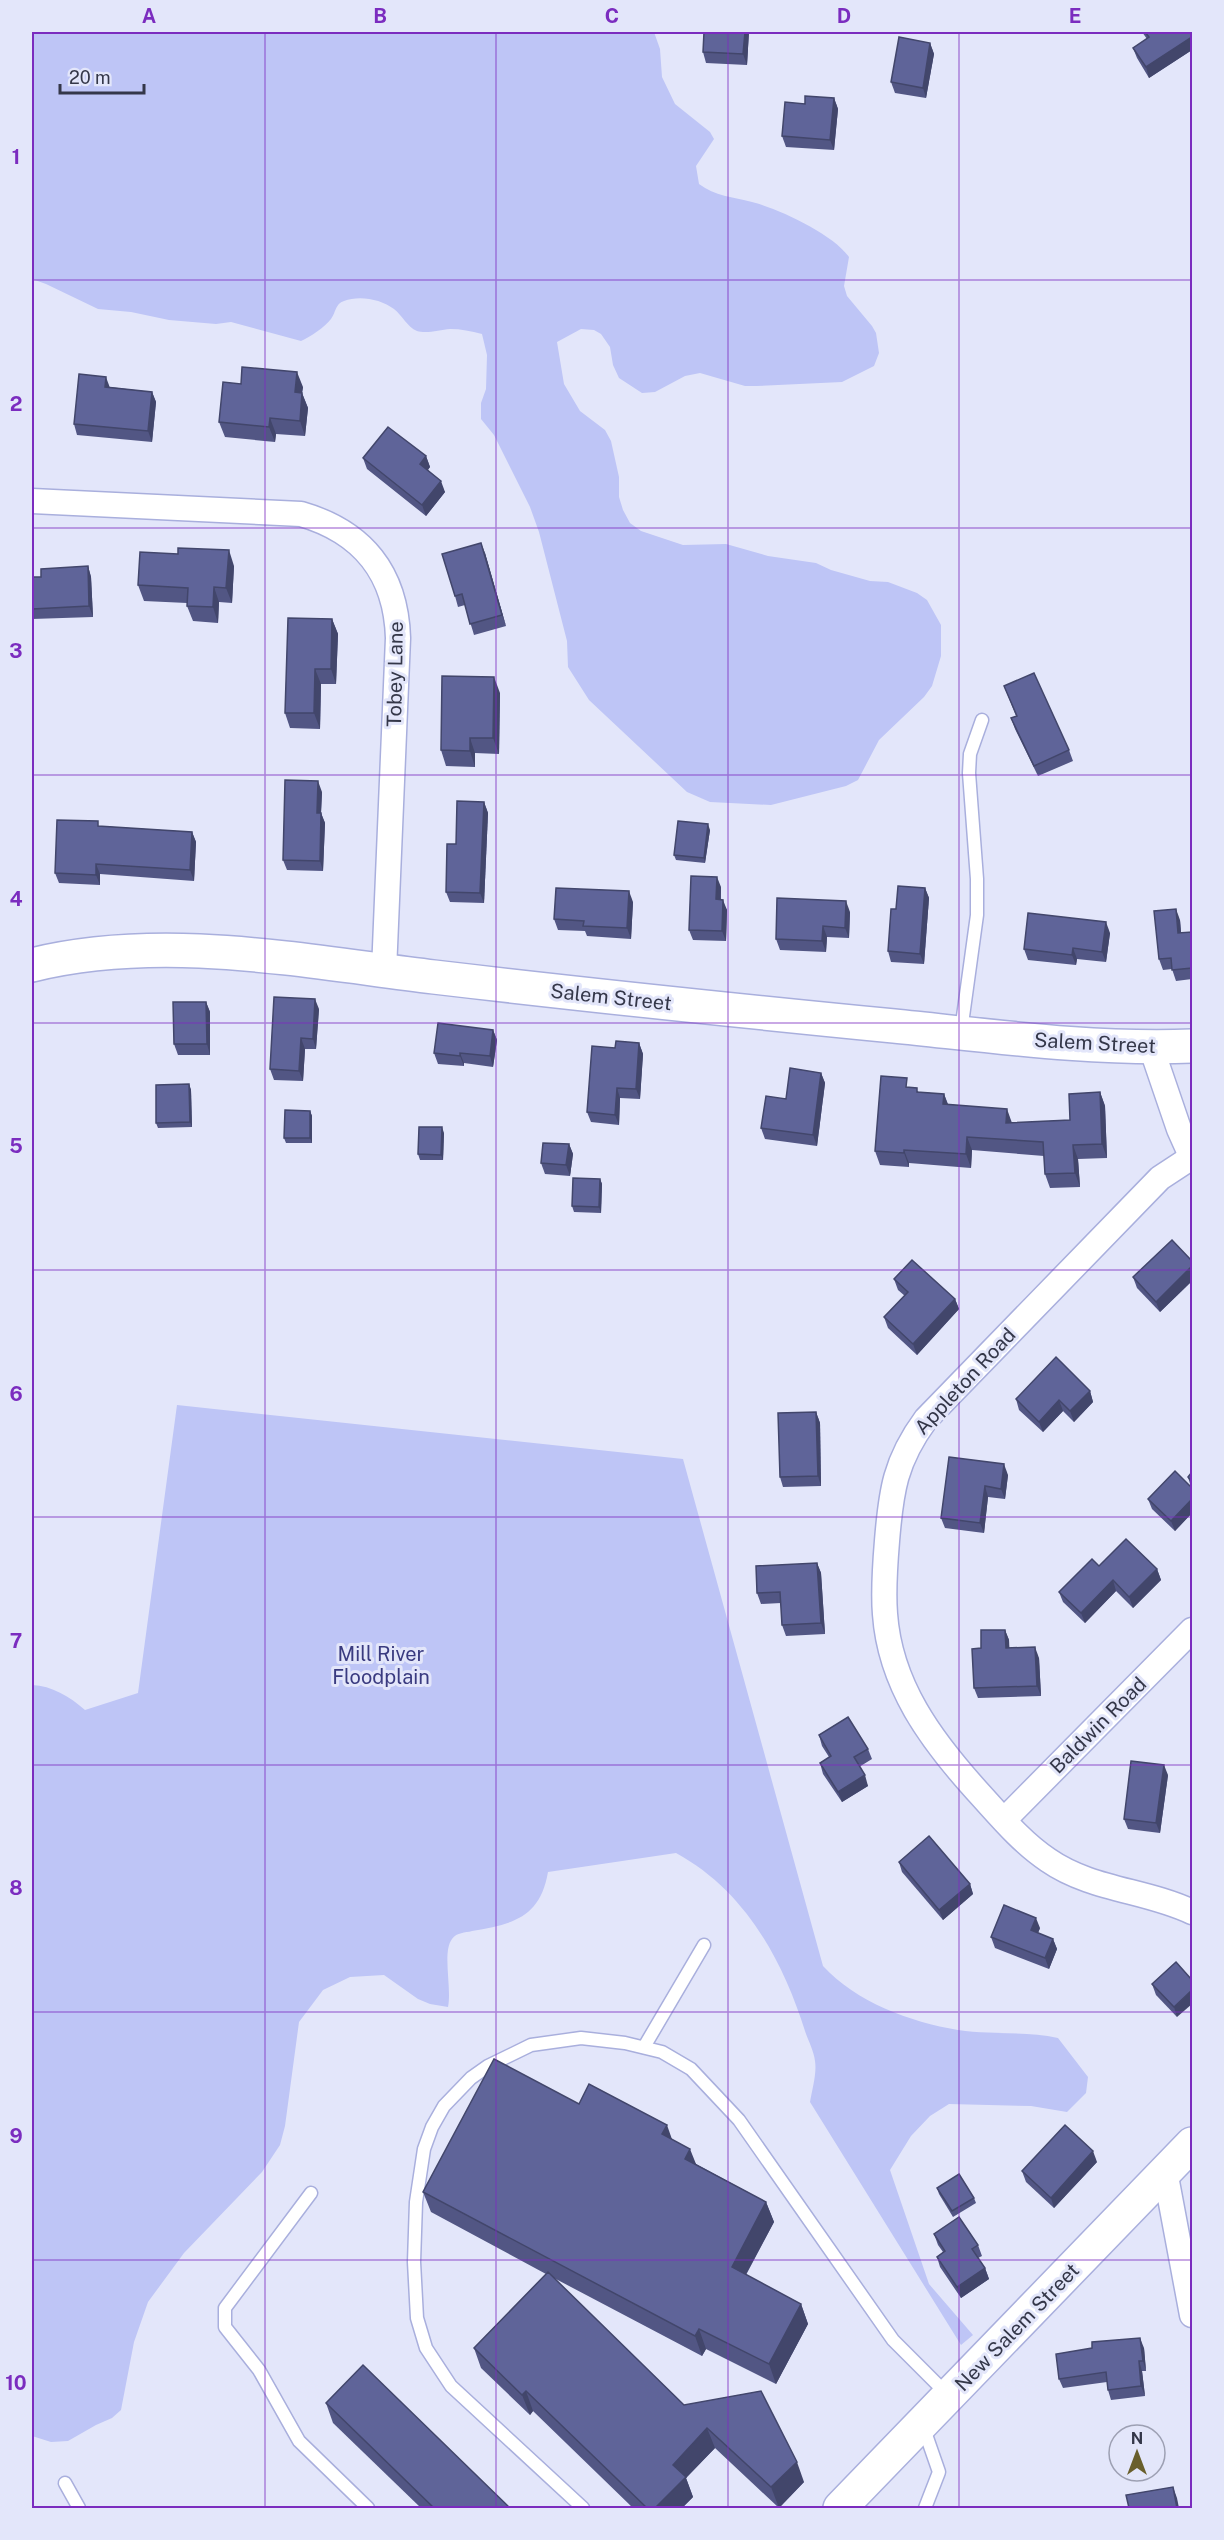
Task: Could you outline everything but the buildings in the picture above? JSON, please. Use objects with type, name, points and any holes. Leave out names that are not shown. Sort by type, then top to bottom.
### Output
[{"type":"main road","name":"Salem Street","points":[[32,965],[113,951],[172,950],[270,957],[736,1011],[960,1033],[1060,1042],[1151,1047],[1192,1046]]},
{"type":"main road","name":"New Salem Street","points":[[840,2508],[923,2425],[1192,2144]]},
{"type":"street","name":"Tobey Lane","points":[[32,501],[301,514],[337,527],[359,544],[378,566],[394,600],[398,638],[384,970]]},
{"type":"street","points":[[1151,1047],[1179,1129],[1192,1158]]},
{"type":"street","name":"Appleton Road","points":[[1192,1158],[1164,1174],[926,1419],[909,1442],[894,1481],[890,1506],[884,1596],[888,1637],[905,1693],[925,1728],[956,1767],[1004,1820],[1047,1860],[1065,1870],[1086,1879],[1192,1912]]},
{"type":"street","name":"Baldwin Road","points":[[1004,1820],[1192,1630]]},
{"type":"street","points":[[1166,2171],[1192,2316]]},
{"type":"lane","points":[[960,1033],[977,915],[978,879],[969,773],[970,754],[982,720]]},
{"type":"lane","points":[[644,2047],[704,1945]]},
{"type":"lane","points":[[583,2508],[451,2386],[433,2362],[420,2334],[415,2298],[416,2202],[424,2149],[432,2127],[455,2092],[488,2066],[531,2045],[581,2038],[644,2047],[675,2058],[691,2069],[740,2120],[893,2340],[950,2397]]},
{"type":"lane","points":[[311,2193],[225,2308],[225,2327],[259,2370],[299,2441],[368,2508]]},
{"type":"lane","points":[[923,2425],[939,2472],[925,2508]]},
{"type":"lane","points":[[65,2483],[79,2508]]},
{"type":"green space","points":[[32,32],[654,32],[660,49],[662,77],[675,104],[710,132],[714,139],[696,166],[699,184],[718,194],[763,205],[790,216],[818,231],[841,248],[849,257],[844,286],[847,296],[876,333],[879,353],[874,366],[842,382],[745,386],[700,373],[685,376],[655,392],[642,393],[619,378],[613,365],[610,347],[601,334],[594,330],[581,329],[557,342],[564,384],[580,411],[605,430],[611,441],[623,510],[630,523],[641,531],[683,545],[726,544],[768,556],[816,563],[831,570],[870,581],[888,582],[917,593],[927,600],[941,625],[941,656],[932,686],[924,697],[879,740],[858,780],[846,786],[771,805],[710,802],[687,792],[589,700],[568,667],[567,641],[539,532],[530,507],[494,435],[481,419],[481,403],[486,389],[487,355],[482,334],[454,329],[417,331],[389,306],[370,299],[356,298],[341,302],[328,322],[301,341],[231,322],[216,324],[169,320],[131,312],[98,309],[32,279]]},
{"type":"green space","name":"Mill River Floodplain","points":[[177,1405],[683,1459],[823,1966],[836,1979],[868,2000],[921,2022],[958,2030],[1058,2038],[1088,2077],[1086,2093],[1067,2112],[1031,2106],[949,2104],[930,2116],[911,2136],[890,2170],[929,2284],[973,2335],[961,2345],[810,2102],[815,2071],[813,2053],[796,2004],[772,1952],[741,1906],[722,1886],[700,1868],[676,1853],[548,1872],[539,1900],[522,1916],[500,1925],[459,1934],[452,1939],[447,1961],[448,2007],[418,1999],[384,1975],[350,1977],[323,1990],[299,2022],[285,2126],[280,2145],[262,2172],[184,2253],[148,2302],[134,2342],[121,2410],[112,2418],[68,2441],[51,2442],[32,2436],[32,1685],[46,1687],[60,1693],[85,1710],[138,1693]]}]
